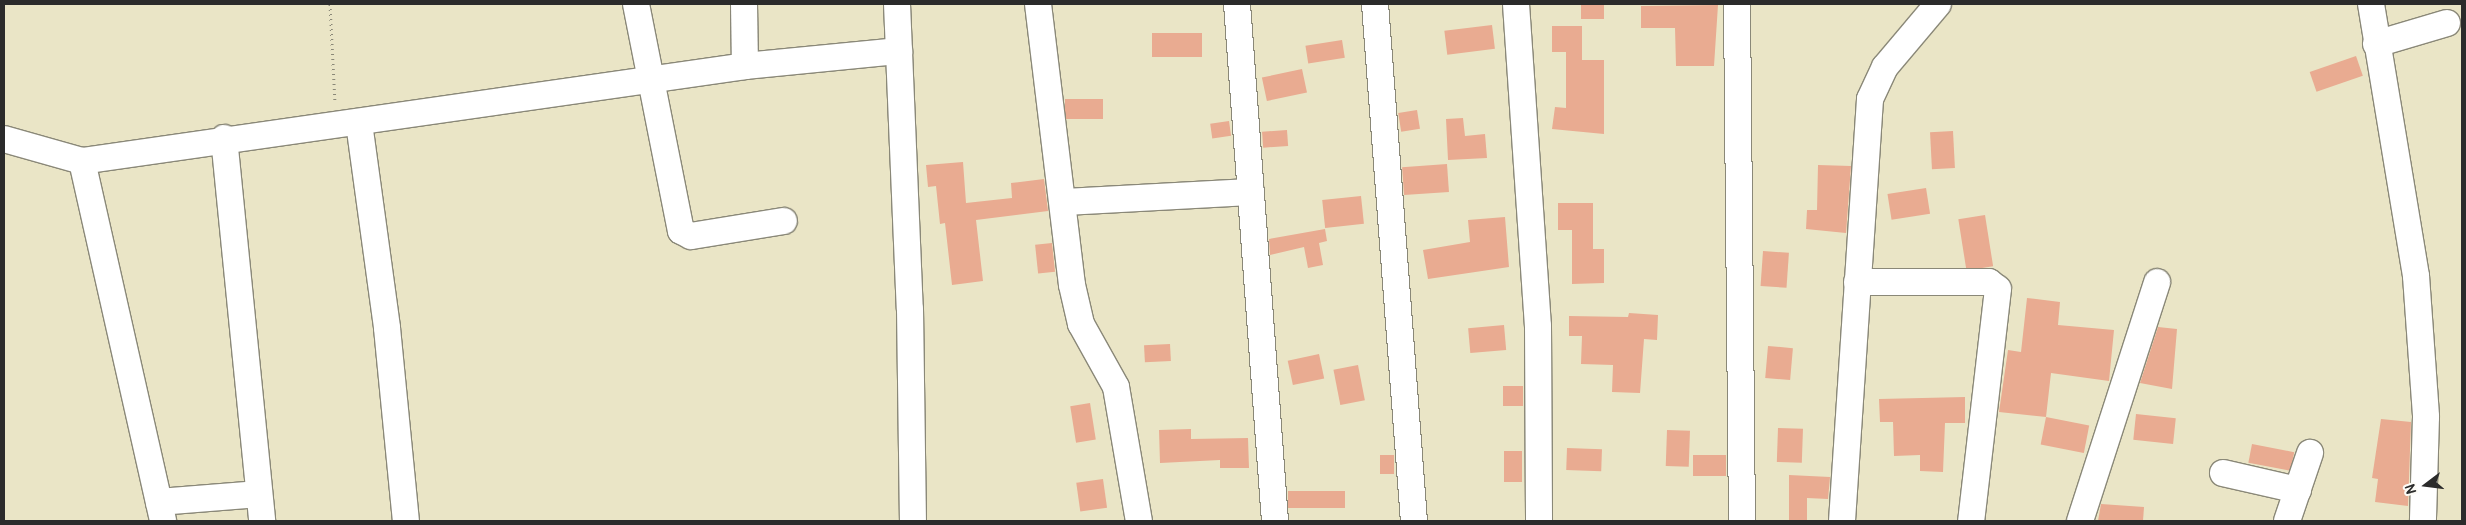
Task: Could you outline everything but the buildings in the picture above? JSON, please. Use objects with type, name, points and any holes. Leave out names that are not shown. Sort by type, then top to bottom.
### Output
[{"type":"street","points":[[636,4],[648,80],[682,234],[691,236],[784,220]]},
{"type":"street","points":[[744,4],[745,66]]},
{"type":"street","points":[[897,4],[910,309],[912,521]]},
{"type":"street","points":[[1038,4],[1077,312],[1116,387],[1139,521]]},
{"type":"street","points":[[1237,4],[1275,521]]},
{"type":"street","points":[[1374,4],[1414,521]]},
{"type":"street","points":[[1516,4],[1538,326],[1539,521]]},
{"type":"street","points":[[1737,4],[1742,521]]},
{"type":"street","points":[[1842,521],[1870,99],[1885,67],[1938,4]]},
{"type":"street","points":[[2371,4],[2376,44],[2416,276],[2426,417],[2423,521]]},
{"type":"street","points":[[2376,44],[2448,23]]},
{"type":"street","points":[[4,139],[82,160],[224,138],[348,124],[745,66],[899,51]]},
{"type":"street","points":[[348,124],[388,328],[406,521]]},
{"type":"street","points":[[224,138],[262,521]]},
{"type":"street","points":[[82,160],[161,511],[259,494]]},
{"type":"street","points":[[1064,202],[1250,192]]},
{"type":"street","points":[[1857,282],[1989,282],[1998,289],[1972,521]]},
{"type":"street","points":[[2080,521],[2157,282]]},
{"type":"street","points":[[2287,521],[2310,453]]},
{"type":"street","points":[[2223,473],[2298,490]]},
{"type":"path","points":[[330,4],[348,124]]}]
